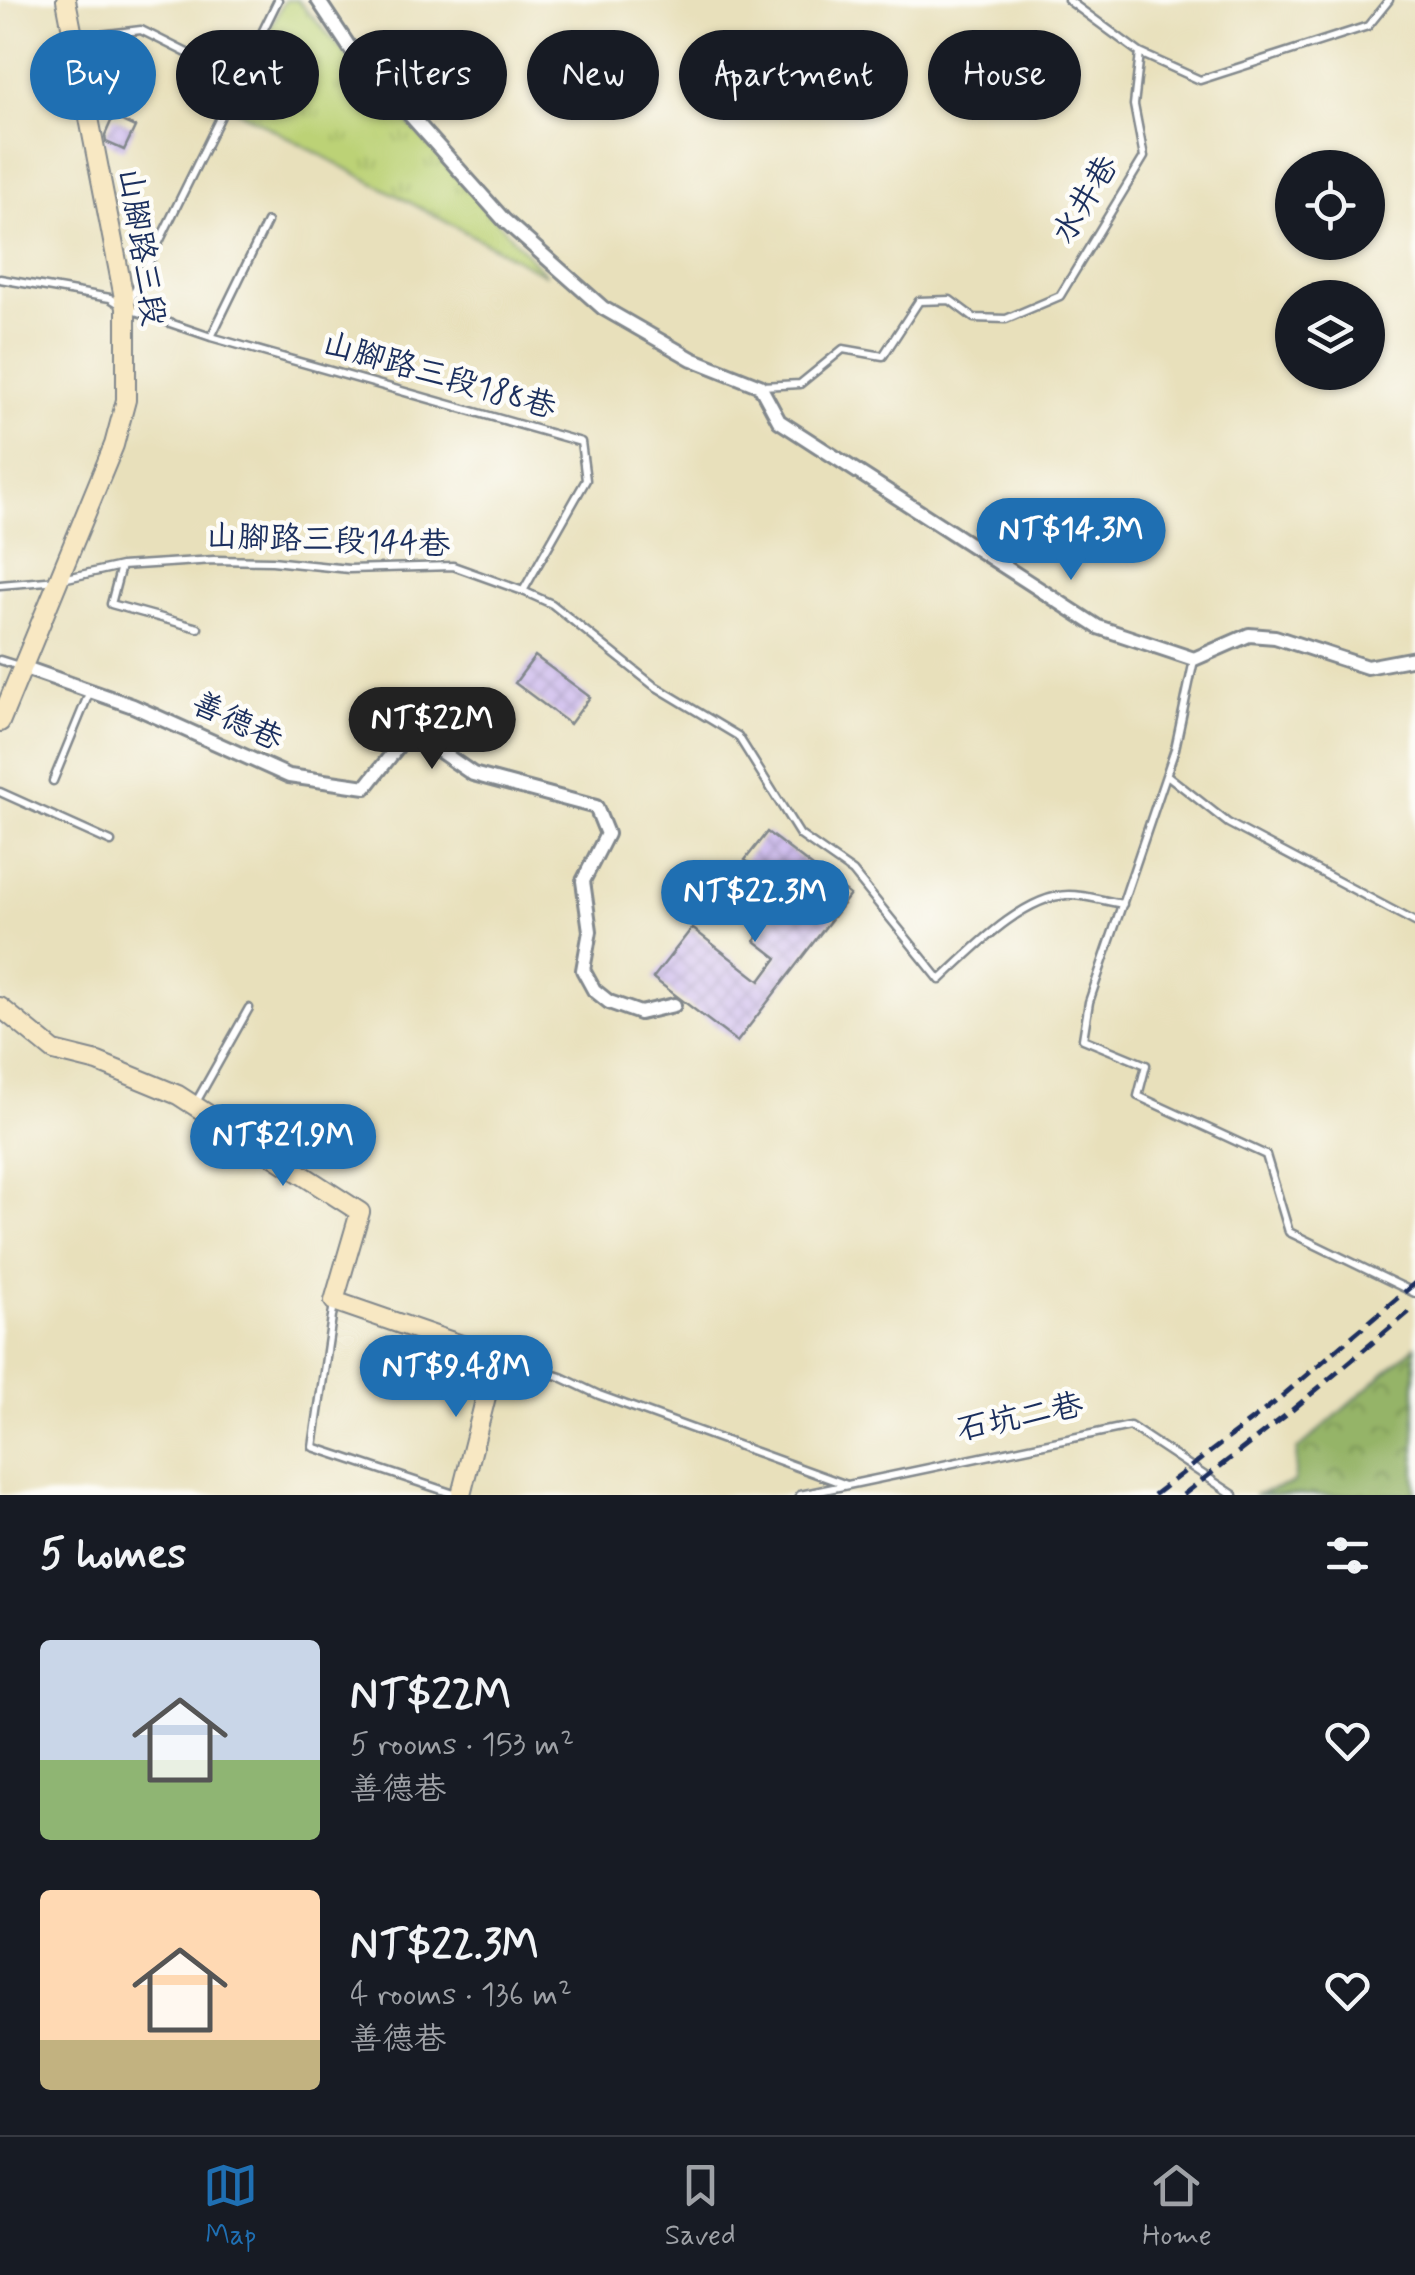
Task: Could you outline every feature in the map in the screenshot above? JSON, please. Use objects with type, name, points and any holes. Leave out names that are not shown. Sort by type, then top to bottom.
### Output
[{"type":"street","name":"山腳路三段","points":[[66,0],[72,30]]},
{"type":"street","points":[[318,0],[350,48],[504,220],[603,308],[692,358],[760,386],[779,420],[1098,627],[1194,659],[1249,635],[1275,637],[1367,667],[1415,658]]},
{"type":"street","name":"山腳路三段","points":[[0,722],[114,445],[126,400],[126,308],[90,120]]},
{"type":"street","name":"善德巷","points":[[24,668],[165,719],[289,776],[366,787],[403,740],[434,748],[473,774],[596,807],[606,834],[584,882],[590,930],[583,970],[594,990],[609,1002],[640,1013],[674,1005]]},
{"type":"street","points":[[0,1007],[54,1050],[98,1062],[194,1105],[360,1212],[334,1301],[496,1357],[460,1495]]},
{"type":"lane","points":[[263,30],[278,0]]},
{"type":"lane","points":[[1068,0],[1140,53],[1200,80],[1368,26],[1383,1]]},
{"type":"lane","name":"水井巷","points":[[760,386],[800,384],[843,349],[883,356],[919,301],[950,300],[974,318],[1006,320],[1060,296],[1144,156],[1134,105],[1140,53]]},
{"type":"lane","points":[[126,308],[218,120]]},
{"type":"lane","points":[[212,338],[267,222]]},
{"type":"lane","name":"山腳路三段188巷","points":[[0,279],[110,298],[126,308],[212,338],[581,442],[586,480],[523,591]]},
{"type":"lane","name":"山腳路三段144巷","points":[[0,585],[58,580],[121,566],[214,560],[349,569],[453,566],[552,604],[653,686],[738,736],[800,835],[853,872],[940,980],[979,944],[1036,902],[1068,894],[1123,904]]},
{"type":"lane","points":[[121,566],[110,604],[198,628]]},
{"type":"lane","points":[[1194,659],[1176,749],[1090,1002],[1084,1039],[1146,1064],[1138,1096],[1266,1155],[1289,1232],[1415,1292]]},
{"type":"lane","points":[[0,660],[24,668]]},
{"type":"lane","points":[[53,781],[90,690]]},
{"type":"lane","points":[[1167,774],[1228,823],[1415,922]]},
{"type":"lane","points":[[0,792],[111,842]]},
{"type":"lane","points":[[194,1105],[249,1008]]},
{"type":"lane","points":[[334,1301],[313,1446],[460,1495]]},
{"type":"lane","points":[[496,1357],[561,1377],[848,1485]]},
{"type":"lane","name":"石坑二巷","points":[[800,1495],[1130,1426],[1234,1495]]},
{"type":"green space","points":[[285,0],[297,0],[339,46],[339,120],[406,120],[546,275],[255,120],[319,120],[319,30],[269,30]]},
{"type":"green space","points":[[1415,1346],[1415,1495],[1254,1495],[1294,1483],[1297,1450]]},
{"type":"building","points":[[112,120],[135,127],[124,150],[106,142]]},
{"type":"building","points":[[535,656],[590,697],[570,724],[515,683]]},
{"type":"building","points":[[767,832],[850,895],[737,1042],[653,978],[692,928],[760,981],[777,958],[755,941],[790,894],[745,860]]},
{"type":"railway","points":[[1154,1495],[1274,1403],[1415,1283]]},
{"type":"railway","points":[[1183,1495],[1415,1307]]}]
